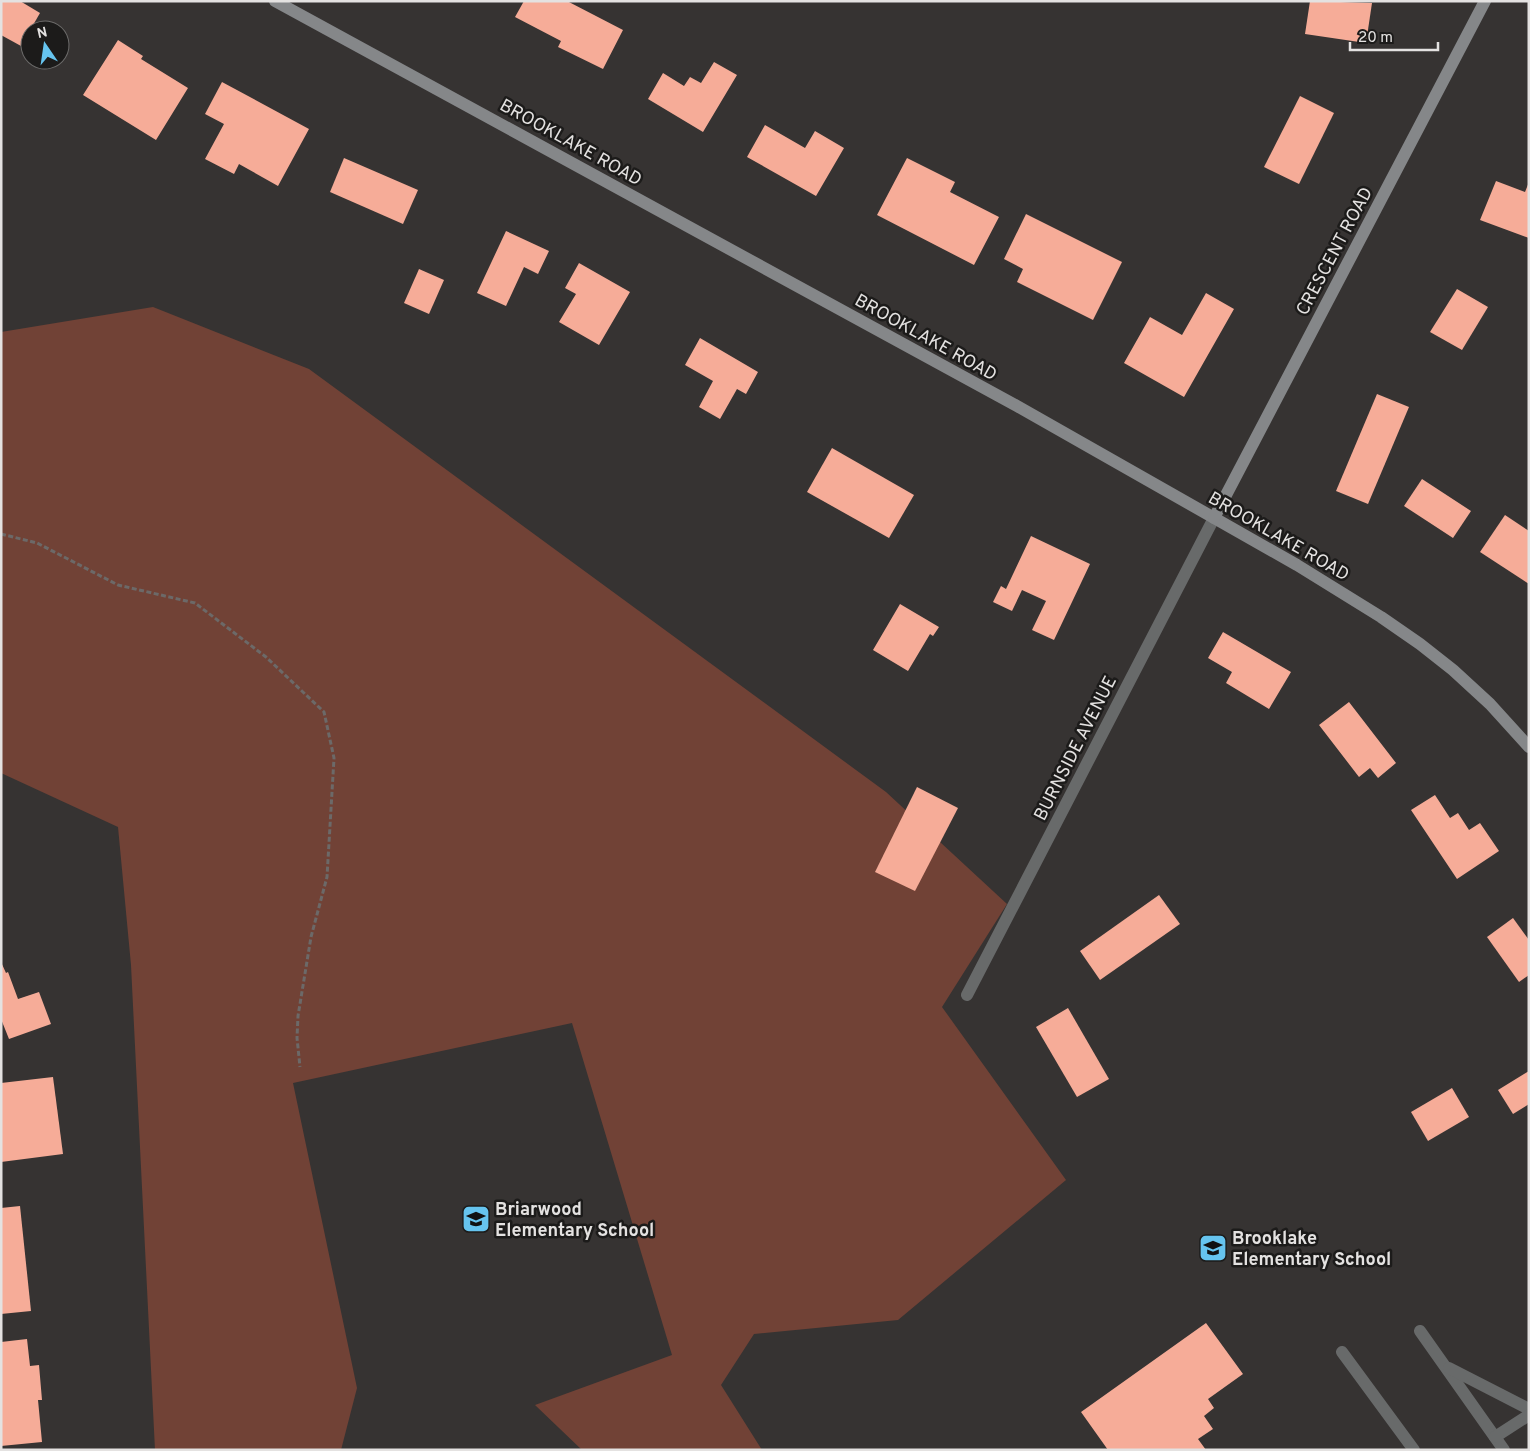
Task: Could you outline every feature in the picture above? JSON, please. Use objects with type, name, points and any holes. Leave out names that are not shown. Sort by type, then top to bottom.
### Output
[{"type":"street","name":"BROOKLAKE ROAD","points":[[275,1],[999,397],[1331,585],[1382,616],[1453,670],[1490,704],[1529,747]]},
{"type":"street","name":"CRESCENT ROAD","points":[[1214,518],[1485,1]]},
{"type":"street","name":"BURNSIDE AVENUE","points":[[967,995],[1214,518]]},
{"type":"street","points":[[1420,1331],[1504,1450]]},
{"type":"street","points":[[1342,1352],[1414,1450]]},
{"type":"street","points":[[1446,1367],[1529,1409]]},
{"type":"street","points":[[1495,1437],[1529,1415]]},
{"type":"path","points":[[1,534],[37,542],[118,584],[195,603],[266,657],[324,712],[334,758],[327,877],[311,937],[298,1016],[297,1038],[300,1067]]},
{"type":"shaded area","points":[[153,307],[309,369],[886,792],[1007,904],[942,1007],[1066,1180],[898,1320],[754,1334],[721,1385],[762,1450],[582,1450],[535,1405],[672,1355],[572,1023],[293,1083],[357,1388],[341,1450],[155,1450],[131,965],[118,827],[1,773],[1,332]]},
{"type":"building","points":[[1,1],[20,1],[40,13],[36,20],[20,20],[20,45],[1,35]]},
{"type":"building","points":[[524,1],[567,1],[623,30],[603,69],[558,47],[561,41],[515,17]]},
{"type":"building","points":[[1310,1],[1372,3],[1366,43],[1305,34]]},
{"type":"building","points":[[118,40],[143,56],[141,59],[188,88],[156,140],[83,95]]},
{"type":"building","points":[[714,62],[737,75],[703,132],[648,99],[663,73],[684,86],[690,77],[701,83]]},
{"type":"building","points":[[222,82],[309,129],[278,186],[239,164],[234,174],[205,159],[224,124],[205,114]]},
{"type":"building","points":[[1300,96],[1334,113],[1299,184],[1264,167]]},
{"type":"building","points":[[765,125],[805,148],[815,131],[844,148],[816,196],[747,157]]},
{"type":"building","points":[[344,158],[418,190],[403,224],[330,192]]},
{"type":"building","points":[[907,158],[955,182],[950,192],[999,217],[974,265],[877,215]]},
{"type":"building","points":[[1496,181],[1525,192],[1529,182],[1529,238],[1480,220]]},
{"type":"building","points":[[1026,214],[1122,262],[1093,320],[1017,282],[1023,269],[1004,259]]},
{"type":"building","points":[[506,231],[549,251],[538,274],[524,267],[506,306],[477,293]]},
{"type":"building","points":[[579,263],[630,292],[599,345],[559,322],[576,294],[565,288]]},
{"type":"building","points":[[419,269],[444,280],[429,314],[404,303]]},
{"type":"building","points":[[1457,289],[1488,307],[1462,350],[1430,332]]},
{"type":"building","points":[[1206,293],[1234,309],[1184,397],[1124,363],[1150,317],[1182,335]]},
{"type":"building","points":[[700,338],[758,372],[746,394],[737,389],[720,419],[699,407],[713,381],[685,365]]},
{"type":"building","points":[[1377,394],[1409,407],[1368,504],[1336,491]]},
{"type":"building","points":[[832,448],[914,495],[889,538],[807,492]]},
{"type":"building","points":[[1422,479],[1471,511],[1453,538],[1404,506]]},
{"type":"building","points":[[1505,515],[1529,531],[1529,584],[1480,552]]},
{"type":"building","points":[[1031,536],[1090,564],[1054,640],[1032,630],[1046,601],[1022,590],[1012,611],[993,602],[1001,586],[1006,589]]},
{"type":"building","points":[[900,604],[939,627],[933,636],[930,634],[908,671],[873,650]]},
{"type":"building","points":[[1223,632],[1291,672],[1269,709],[1226,683],[1232,672],[1208,658]]},
{"type":"building","points":[[1349,702],[1396,763],[1378,778],[1370,768],[1359,777],[1319,725]]},
{"type":"building","points":[[917,787],[958,808],[915,891],[875,872]]},
{"type":"building","points":[[1435,795],[1450,818],[1458,813],[1469,830],[1480,823],[1499,851],[1457,879],[1411,810]]},
{"type":"building","points":[[1159,895],[1180,924],[1100,980],[1080,951]]},
{"type":"building","points":[[1513,918],[1529,940],[1529,975],[1519,982],[1487,937]]},
{"type":"building","points":[[1,962],[6,973],[8,972],[18,999],[39,992],[51,1024],[9,1039],[1,1019]]},
{"type":"building","points":[[1068,1008],[1109,1079],[1077,1097],[1036,1027]]},
{"type":"building","points":[[1529,1071],[1529,1104],[1513,1114],[1498,1090]]},
{"type":"building","points":[[53,1077],[63,1154],[1,1162],[1,1083]]},
{"type":"building","points":[[1452,1088],[1469,1117],[1428,1141],[1411,1112]]},
{"type":"building","points":[[20,1206],[31,1311],[1,1314],[1,1208]]},
{"type":"building","points":[[1206,1323],[1243,1374],[1208,1399],[1214,1408],[1204,1416],[1213,1429],[1198,1439],[1206,1450],[1108,1450],[1081,1412]]},
{"type":"building","points":[[27,1339],[30,1366],[39,1365],[42,1400],[38,1400],[42,1442],[1,1446],[1,1342]]},
{"type":"place","name":"Briarwood Elementary School","points":[[476,1219]]},
{"type":"place","name":"Brooklake Elementary School","points":[[1213,1248]]}]
